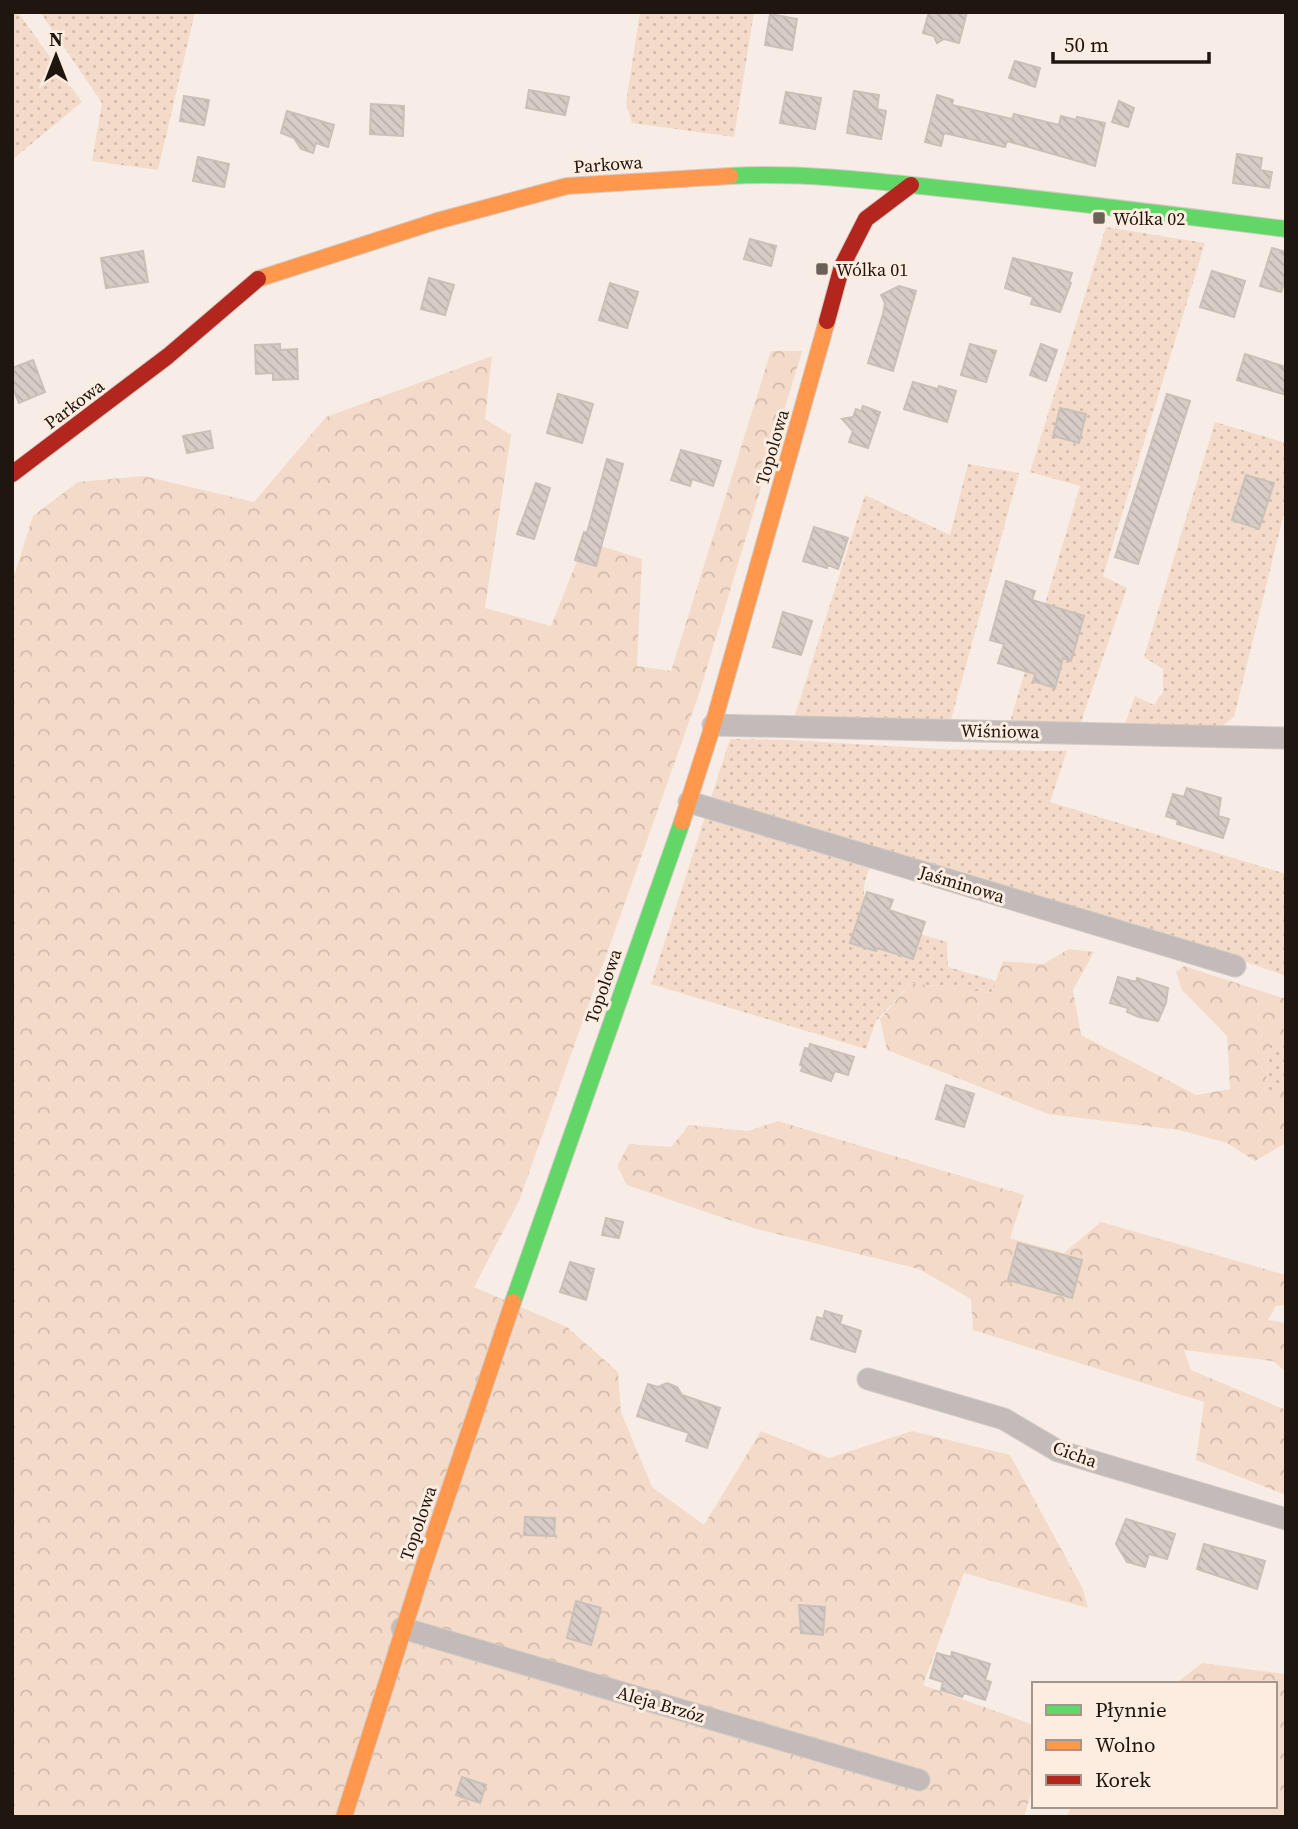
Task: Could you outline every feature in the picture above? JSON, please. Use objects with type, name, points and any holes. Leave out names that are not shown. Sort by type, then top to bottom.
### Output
[{"type":"street","name":"Parkowa","points":[[12,474],[168,356],[259,278],[437,221],[567,186],[775,174],[1101,205],[1286,229]]},
{"type":"street","name":"Topolowa","points":[[344,1817],[402,1628],[517,1290],[689,802],[842,266],[866,219],[911,185]]},
{"type":"street","name":"Wiśniowa","points":[[713,724],[1286,738]]},
{"type":"street","name":"Jaśminowa","points":[[689,802],[1235,966]]},
{"type":"street","name":"Cicha","points":[[868,1379],[1004,1419],[1058,1451],[1286,1519]]},
{"type":"street","name":"Aleja Brzóz","points":[[402,1628],[919,1780]]},
{"type":"green space","points":[[12,12],[18,12],[82,102],[12,160]]},
{"type":"green space","points":[[40,12],[195,12],[158,170],[92,161],[102,103]]},
{"type":"green space","points":[[640,12],[754,12],[734,137],[632,123],[626,103]]},
{"type":"green space","points":[[1106,227],[1205,243],[1103,576],[1127,588],[1080,725],[1009,725],[1080,486],[1030,472]]},
{"type":"green space","points":[[771,351],[802,351],[699,694],[519,1201],[474,1287],[567,1327],[618,1372],[621,1412],[652,1487],[704,1525],[761,1431],[829,1458],[912,1431],[1010,1455],[1083,1589],[1088,1608],[964,1573],[923,1685],[1032,1724],[1032,1790],[1024,1817],[12,1817],[12,582],[33,516],[78,482],[144,476],[254,502],[326,417],[492,356],[485,419],[511,435],[485,608],[551,626],[585,541],[642,559],[637,666],[671,671]]},
{"type":"green space","points":[[1215,422],[1286,443],[1286,505],[1234,717],[1219,729],[1124,727],[1135,696],[1154,705],[1163,692],[1163,669],[1144,657]]},
{"type":"green space","points":[[968,464],[1019,473],[950,723],[794,718],[865,495],[950,535]]},
{"type":"green space","points":[[730,739],[939,749],[1067,751],[1050,802],[1286,874],[1286,976],[1161,932],[878,852],[864,886],[865,901],[873,920],[947,942],[948,967],[996,981],[991,993],[911,983],[876,1021],[866,1049],[651,984]]},
{"type":"green space","points":[[1069,949],[1094,952],[1073,990],[1081,1035],[1196,1095],[1230,1089],[1227,1036],[1182,990],[1176,972],[1184,966],[1286,999],[1286,1045],[1270,1043],[1265,1093],[1286,1086],[1286,1143],[1255,1161],[1227,1143],[1179,1130],[1048,1114],[887,1050],[880,1019],[911,983],[991,993],[1003,961],[1043,964]]},
{"type":"green space","points":[[1270,1042],[1286,1045],[1286,1086],[1265,1094]]},
{"type":"green space","points":[[778,1121],[1024,1195],[1010,1238],[1064,1253],[1101,1222],[1286,1275],[1286,1305],[1276,1306],[1268,1320],[1286,1323],[1286,1372],[1273,1361],[1184,1350],[1191,1370],[1286,1410],[1286,1495],[1196,1460],[1204,1402],[973,1330],[971,1299],[919,1269],[753,1228],[627,1185],[617,1166],[629,1144],[671,1147],[689,1125],[748,1131]]},
{"type":"green space","points":[[1202,1663],[1286,1674],[1286,1817],[1066,1817],[1071,1808],[1277,1808],[1277,1682],[1178,1682]]},
{"type":"building","points":[[929,12],[967,12],[959,43],[944,39],[937,43],[934,36],[923,33]]},
{"type":"building","points":[[770,14],[797,19],[792,50],[765,45]]},
{"type":"building","points":[[1015,61],[1040,68],[1035,87],[1009,78]]},
{"type":"building","points":[[529,90],[569,97],[565,115],[526,108]]},
{"type":"building","points":[[854,91],[879,95],[877,109],[886,111],[881,139],[847,133]]},
{"type":"building","points":[[786,92],[821,98],[815,129],[780,123]]},
{"type":"building","points":[[937,95],[953,100],[952,105],[1012,119],[1014,114],[1059,125],[1061,116],[1105,123],[1095,166],[1007,141],[1005,147],[944,133],[941,146],[925,142]]},
{"type":"building","points":[[184,96],[209,100],[204,125],[180,121]]},
{"type":"building","points":[[1119,101],[1134,108],[1128,127],[1112,122]]},
{"type":"building","points":[[371,104],[404,106],[403,136],[370,134]]},
{"type":"building","points":[[287,111],[334,125],[328,147],[316,143],[313,153],[301,149],[294,138],[281,133]]},
{"type":"building","points":[[1237,154],[1262,158],[1260,170],[1272,172],[1269,188],[1233,183]]},
{"type":"building","points":[[198,157],[229,164],[224,187],[193,181]]},
{"type":"building","points":[[750,239],[776,246],[771,266],[744,259]]},
{"type":"building","points":[[1272,248],[1286,252],[1286,276],[1281,292],[1260,286]]},
{"type":"building","points":[[143,251],[148,282],[106,288],[101,258]]},
{"type":"building","points":[[1013,258],[1072,273],[1060,312],[1031,304],[1033,297],[1005,288]]},
{"type":"building","points":[[1212,271],[1245,281],[1234,317],[1200,307]]},
{"type":"building","points":[[429,278],[454,285],[445,315],[421,309]]},
{"type":"building","points":[[610,283],[638,292],[627,328],[599,320]]},
{"type":"building","points":[[899,286],[916,291],[893,371],[868,363],[883,314],[885,303],[881,295]]},
{"type":"building","points":[[280,344],[280,350],[297,349],[298,379],[273,380],[273,373],[256,374],[255,345]]},
{"type":"building","points":[[970,344],[996,351],[986,382],[961,375]]},
{"type":"building","points":[[1041,344],[1057,350],[1046,381],[1030,375]]},
{"type":"building","points":[[1245,354],[1286,367],[1286,395],[1237,380]]},
{"type":"building","points":[[33,360],[45,392],[19,403],[12,386],[12,368]]},
{"type":"building","points":[[913,382],[956,391],[947,422],[904,409]]},
{"type":"building","points":[[558,394],[593,404],[582,443],[547,433]]},
{"type":"building","points":[[1167,394],[1190,401],[1138,564],[1115,557]]},
{"type":"building","points":[[863,406],[880,412],[868,448],[849,442],[853,431],[842,419],[853,417],[856,409],[861,411]]},
{"type":"building","points":[[1060,408],[1086,414],[1079,443],[1053,436]]},
{"type":"building","points":[[210,431],[213,448],[187,453],[183,436]]},
{"type":"building","points":[[681,450],[721,461],[713,486],[692,479],[690,486],[671,480]]},
{"type":"building","points":[[607,459],[623,464],[596,566],[575,560],[584,532],[587,533]]},
{"type":"building","points":[[1246,475],[1274,483],[1259,529],[1232,520]]},
{"type":"building","points":[[536,483],[550,488],[534,539],[517,534]]},
{"type":"building","points":[[814,527],[848,538],[838,569],[803,561]]},
{"type":"building","points":[[1006,581],[1035,591],[1032,600],[1084,616],[1071,661],[1063,658],[1055,688],[1033,681],[1035,674],[998,663],[1004,644],[990,640]]},
{"type":"building","points":[[783,612],[812,621],[801,655],[773,647]]},
{"type":"building","points":[[1187,788],[1221,798],[1218,816],[1229,819],[1223,838],[1177,824],[1178,820],[1166,816],[1173,794],[1184,797]]},
{"type":"building","points":[[867,892],[893,900],[889,910],[925,922],[913,959],[850,943]]},
{"type":"building","points":[[1118,977],[1136,982],[1137,978],[1168,988],[1166,1003],[1158,1021],[1139,1017],[1127,1012],[1128,1008],[1110,1003]]},
{"type":"building","points":[[810,1044],[854,1057],[848,1075],[835,1071],[831,1081],[801,1071],[805,1048],[809,1049]]},
{"type":"building","points":[[946,1085],[974,1094],[964,1127],[936,1119]]},
{"type":"building","points":[[606,1218],[623,1222],[619,1238],[602,1235]]},
{"type":"building","points":[[1018,1243],[1082,1260],[1072,1298],[1008,1280]]},
{"type":"building","points":[[570,1262],[594,1269],[586,1300],[560,1292]]},
{"type":"building","points":[[825,1311],[842,1316],[840,1324],[861,1331],[855,1352],[811,1339],[817,1317],[823,1319]]},
{"type":"building","points":[[667,1383],[677,1387],[682,1395],[720,1408],[707,1448],[686,1441],[689,1433],[637,1416],[648,1384],[658,1387]]},
{"type":"building","points":[[525,1517],[555,1518],[554,1536],[524,1535]]},
{"type":"building","points":[[1126,1519],[1175,1534],[1167,1559],[1149,1554],[1145,1567],[1127,1562],[1116,1544]]},
{"type":"building","points":[[1204,1544],[1265,1561],[1257,1589],[1197,1569]]},
{"type":"building","points":[[576,1601],[601,1608],[591,1645],[567,1638]]},
{"type":"building","points":[[799,1605],[825,1607],[823,1635],[801,1633]]},
{"type":"building","points":[[952,1652],[990,1664],[985,1680],[991,1682],[985,1700],[964,1693],[962,1697],[941,1690],[943,1682],[930,1678],[937,1653],[951,1657]]},
{"type":"building","points":[[462,1777],[486,1785],[480,1803],[456,1795]]},
{"type":"traffic: fast","points":[[730,176],[787,175],[873,181],[1286,229]]},
{"type":"traffic: fast","points":[[513,1302],[682,822]]},
{"type":"traffic: slow","points":[[258,279],[437,221],[567,186],[730,176]]},
{"type":"traffic: slow","points":[[682,822],[713,725],[827,321]]},
{"type":"traffic: slow","points":[[344,1817],[425,1562],[513,1302]]},
{"type":"traffic: jam","points":[[827,321],[842,266],[866,219],[911,185]]},
{"type":"traffic: jam","points":[[12,474],[168,356],[258,279]]},
{"type":"place","name":"Wólka 02","points":[[1099,218]]},
{"type":"place","name":"Wólka 01","points":[[822,269]]}]
